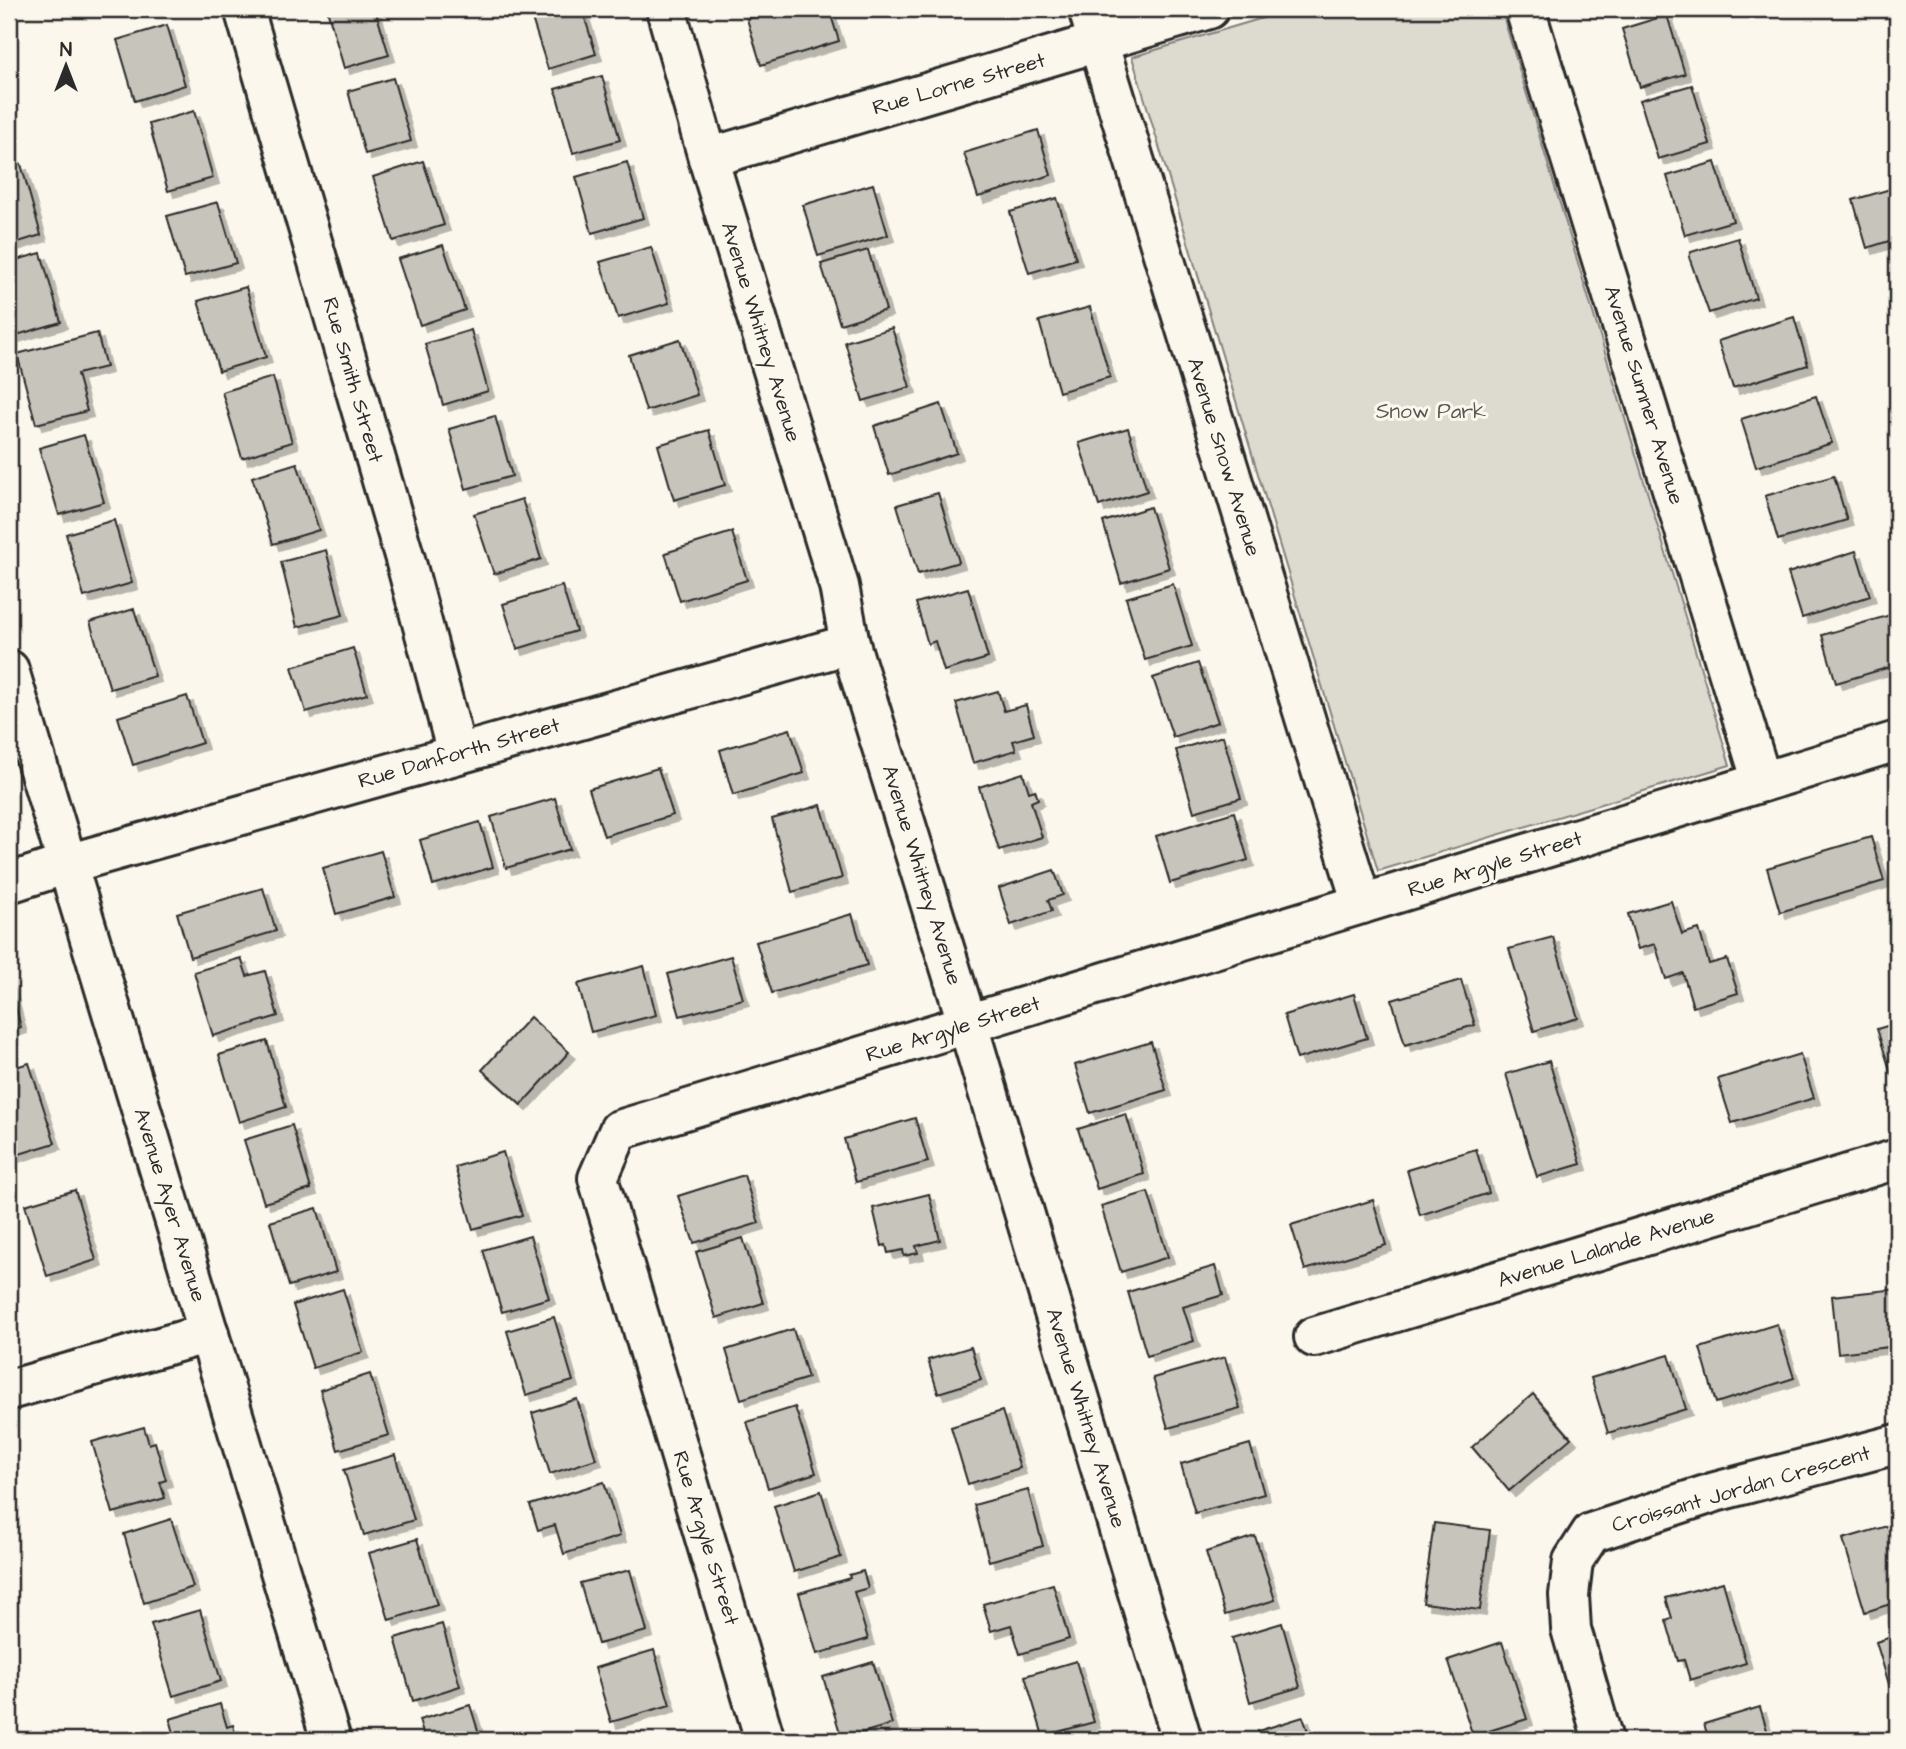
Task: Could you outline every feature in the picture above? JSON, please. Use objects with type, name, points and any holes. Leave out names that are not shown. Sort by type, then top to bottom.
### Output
[{"type":"street","name":"Rue Smith Street","points":[[244,9],[405,559],[457,753]]},
{"type":"street","name":"Avenue Whitney Avenue","points":[[666,9],[708,158],[838,586],[850,644],[968,1025],[1182,1740]]},
{"type":"street","name":"Rue Lorne Street","points":[[708,158],[1093,26],[1209,9]]},
{"type":"street","name":"Avenue Sumner Avenue","points":[[1525,9],[1762,782]]},
{"type":"street","name":"Avenue Snow Avenue","points":[[1093,26],[1362,904]]},
{"type":"street","name":"Rue Danforth Street","points":[[9,883],[457,753],[850,644]]},
{"type":"street","name":"Avenue Ayer Avenue","points":[[9,670],[331,1740]]},
{"type":"street","name":"Rue Argyle Street","points":[[765,1740],[598,1178],[619,1130],[1897,741]]},
{"type":"street","name":"Avenue Lalande Avenue","points":[[1314,1337],[1897,1159]]},
{"type":"street","points":[[9,1390],[209,1333]]},
{"type":"street","name":"Croissant Jordan Crescent","points":[[1603,1740],[1572,1629],[1569,1595],[1573,1561],[1591,1533],[1715,1492],[1897,1444]]},
{"type":"green space","name":"Snow Park","points":[[1293,9],[1501,9],[1730,765],[1378,871],[1132,57]]},
{"type":"building","points":[[327,9],[375,9],[389,55],[344,68]]},
{"type":"building","points":[[529,9],[582,9],[596,54],[548,69]]},
{"type":"building","points":[[779,9],[829,9],[839,41],[761,65],[747,19]]},
{"type":"building","points":[[1667,15],[1685,74],[1640,87],[1622,29]]},
{"type":"building","points":[[167,25],[185,85],[135,101],[117,40]]},
{"type":"building","points":[[602,76],[620,140],[573,153],[555,89]]},
{"type":"building","points":[[393,78],[411,141],[365,154],[348,91]]},
{"type":"building","points":[[1692,85],[1710,144],[1658,159],[1640,100]]},
{"type":"building","points":[[194,111],[213,178],[168,191],[149,124]]},
{"type":"building","points":[[1038,130],[1051,175],[978,197],[964,153]]},
{"type":"building","points":[[423,161],[444,225],[393,241],[373,177]]},
{"type":"building","points":[[627,162],[643,218],[592,233],[576,177]]},
{"type":"building","points":[[1715,162],[1733,221],[1685,235],[1667,176]]},
{"type":"building","points":[[21,164],[41,235],[9,245],[9,167]]},
{"type":"building","points":[[873,184],[888,235],[818,256],[803,205]]},
{"type":"building","points":[[1897,187],[1897,254],[1892,240],[1867,248],[1853,200]]},
{"type":"building","points":[[1057,198],[1076,259],[1029,273],[1010,212]]},
{"type":"building","points":[[218,202],[236,263],[185,277],[167,216]]},
{"type":"building","points":[[1738,238],[1756,298],[1709,313],[1689,257],[1691,252]]},
{"type":"building","points":[[443,245],[465,310],[420,325],[398,259]]},
{"type":"building","points":[[651,247],[669,303],[618,318],[600,262]]},
{"type":"building","points":[[868,250],[886,310],[840,324],[821,264]]},
{"type":"building","points":[[41,253],[61,322],[10,337],[9,262]]},
{"type":"building","points":[[246,287],[266,357],[219,371],[198,301]]},
{"type":"building","points":[[1090,307],[1110,377],[1059,392],[1039,321]]},
{"type":"building","points":[[1794,317],[1808,365],[1733,388],[1718,341]]},
{"type":"building","points":[[892,328],[910,387],[863,401],[845,342]]},
{"type":"building","points":[[471,330],[488,391],[443,405],[425,344]]},
{"type":"building","points":[[97,333],[106,367],[77,374],[87,411],[36,424],[17,354]]},
{"type":"building","points":[[680,339],[697,395],[646,411],[629,355]]},
{"type":"building","points":[[273,377],[292,442],[242,458],[222,392]]},
{"type":"building","points":[[1816,396],[1832,443],[1756,467],[1741,419]]},
{"type":"building","points":[[941,404],[957,453],[889,475],[874,426]]},
{"type":"building","points":[[495,416],[512,476],[466,489],[449,429]]},
{"type":"building","points":[[1128,428],[1147,491],[1099,506],[1079,443]]},
{"type":"building","points":[[709,430],[725,485],[674,500],[658,445]]},
{"type":"building","points":[[84,435],[104,502],[59,515],[39,448]]},
{"type":"building","points":[[297,463],[319,530],[273,544],[252,477]]},
{"type":"building","points":[[1834,476],[1847,520],[1778,540],[1765,496]]},
{"type":"building","points":[[938,493],[959,562],[918,574],[897,505]]},
{"type":"building","points":[[522,499],[541,559],[494,574],[474,514]]},
{"type":"building","points":[[1150,507],[1169,568],[1121,583],[1103,522]]},
{"type":"building","points":[[114,520],[132,583],[84,597],[66,534]]},
{"type":"building","points":[[732,532],[747,580],[680,601],[665,553]]},
{"type":"building","points":[[326,550],[343,615],[297,627],[281,562]]},
{"type":"building","points":[[1856,551],[1870,596],[1802,618],[1788,573]]},
{"type":"building","points":[[1173,584],[1192,646],[1145,660],[1126,598]]},
{"type":"building","points":[[562,586],[576,631],[517,649],[503,604]]},
{"type":"building","points":[[968,588],[988,658],[944,671],[935,641],[928,644],[916,603]]},
{"type":"building","points":[[134,609],[155,676],[110,689],[90,622]]},
{"type":"building","points":[[1897,613],[1897,665],[1836,683],[1822,635]]},
{"type":"building","points":[[353,648],[367,694],[306,712],[292,667]]},
{"type":"building","points":[[1198,663],[1218,722],[1173,737],[1153,678]]},
{"type":"building","points":[[998,691],[1004,711],[1026,705],[1034,735],[1013,741],[1016,750],[973,763],[956,703]]},
{"type":"building","points":[[187,696],[202,743],[133,765],[118,717]]},
{"type":"building","points":[[790,729],[804,773],[733,795],[720,750]]},
{"type":"building","points":[[1223,736],[1241,798],[1194,812],[1176,750]]},
{"type":"building","points":[[658,768],[673,815],[604,836],[589,789]]},
{"type":"building","points":[[1023,773],[1029,792],[1035,790],[1038,799],[1031,802],[1042,837],[999,850],[979,787]]},
{"type":"building","points":[[555,798],[570,849],[506,868],[491,817]]},
{"type":"building","points":[[821,805],[842,878],[792,892],[772,819]]},
{"type":"building","points":[[1234,812],[1248,860],[1170,883],[1156,836]]},
{"type":"building","points":[[480,822],[493,867],[433,885],[420,840]]},
{"type":"building","points":[[1871,837],[1884,881],[1780,912],[1767,868]]},
{"type":"building","points":[[381,851],[395,897],[336,914],[323,868]]},
{"type":"building","points":[[1054,870],[1063,895],[1048,900],[1052,911],[1011,925],[999,888]]},
{"type":"building","points":[[263,888],[276,931],[190,957],[177,913]]},
{"type":"building","points":[[1671,901],[1682,934],[1699,929],[1709,964],[1727,959],[1738,993],[1693,1007],[1683,973],[1666,979],[1655,944],[1638,949],[1628,914]]},
{"type":"building","points":[[852,914],[867,965],[772,993],[756,942]]},
{"type":"building","points":[[1553,937],[1578,1018],[1534,1031],[1509,949]]},
{"type":"building","points":[[731,956],[743,999],[680,1016],[668,974]]},
{"type":"building","points":[[241,958],[247,976],[265,971],[278,1016],[213,1036],[194,972]]},
{"type":"building","points":[[644,966],[656,1015],[591,1032],[578,984]]},
{"type":"building","points":[[1461,980],[1475,1025],[1405,1045],[1392,1000]]},
{"type":"building","points":[[9,982],[21,1027],[9,1031]]},
{"type":"building","points":[[1354,994],[1367,1038],[1297,1059],[1284,1015]]},
{"type":"building","points":[[530,1017],[569,1052],[521,1105],[482,1070]]},
{"type":"building","points":[[1897,1023],[1897,1071],[1891,1073],[1877,1029]]},
{"type":"building","points":[[267,1041],[286,1107],[239,1122],[219,1055]]},
{"type":"building","points":[[1151,1042],[1166,1090],[1090,1113],[1075,1065]]},
{"type":"building","points":[[1800,1054],[1814,1098],[1732,1123],[1718,1079]]},
{"type":"building","points":[[1549,1061],[1581,1164],[1537,1177],[1506,1074]]},
{"type":"building","points":[[29,1063],[55,1143],[13,1156],[9,1141],[9,1069]]},
{"type":"building","points":[[1126,1114],[1144,1174],[1097,1189],[1078,1129]]},
{"type":"building","points":[[915,1118],[928,1162],[856,1182],[844,1139]]},
{"type":"building","points":[[292,1125],[311,1189],[264,1203],[244,1140]]},
{"type":"building","points":[[1476,1149],[1489,1193],[1420,1215],[1407,1170]]},
{"type":"building","points":[[503,1152],[522,1215],[473,1229],[455,1167]]},
{"type":"building","points":[[744,1175],[759,1223],[694,1243],[678,1196]]},
{"type":"building","points":[[75,1190],[96,1260],[47,1276],[25,1205]]},
{"type":"building","points":[[1148,1192],[1168,1257],[1121,1272],[1101,1206]]},
{"type":"building","points":[[929,1194],[940,1240],[916,1246],[918,1253],[904,1256],[903,1250],[888,1253],[886,1245],[882,1246],[873,1208]]},
{"type":"building","points":[[1373,1200],[1386,1245],[1305,1270],[1291,1225]]},
{"type":"building","points":[[317,1208],[336,1272],[289,1286],[270,1222]]},
{"type":"building","points":[[530,1236],[549,1298],[502,1312],[483,1250]]},
{"type":"building","points":[[743,1238],[763,1303],[716,1318],[696,1252]]},
{"type":"building","points":[[1215,1266],[1223,1295],[1183,1307],[1194,1341],[1147,1356],[1128,1292]]},
{"type":"building","points":[[343,1289],[363,1352],[313,1368],[293,1305]]},
{"type":"building","points":[[1897,1289],[1897,1346],[1838,1353],[1832,1296]]},
{"type":"building","points":[[554,1317],[573,1381],[526,1395],[507,1331]]},
{"type":"building","points":[[1777,1324],[1794,1378],[1716,1403],[1700,1348]]},
{"type":"building","points":[[793,1329],[808,1378],[741,1399],[726,1350]]},
{"type":"building","points":[[971,1347],[981,1380],[938,1393],[928,1360]]},
{"type":"building","points":[[1669,1355],[1686,1409],[1608,1433],[1591,1378]]},
{"type":"building","points":[[1225,1357],[1240,1408],[1168,1428],[1153,1378]]},
{"type":"building","points":[[370,1374],[389,1435],[338,1450],[320,1390]]},
{"type":"building","points":[[1533,1394],[1571,1438],[1509,1491],[1472,1447]]},
{"type":"building","points":[[577,1399],[596,1459],[550,1474],[532,1413]]},
{"type":"building","points":[[795,1407],[816,1473],[768,1488],[747,1422]]},
{"type":"building","points":[[1002,1411],[1020,1468],[968,1484],[951,1427]]},
{"type":"building","points":[[144,1427],[149,1444],[155,1442],[166,1480],[160,1482],[165,1498],[113,1513],[92,1442]]},
{"type":"building","points":[[1250,1444],[1264,1494],[1195,1513],[1181,1464]]},
{"type":"building","points":[[395,1455],[414,1520],[364,1535],[344,1470]]},
{"type":"building","points":[[604,1482],[620,1536],[564,1554],[555,1525],[538,1530],[530,1505]]},
{"type":"building","points":[[1028,1490],[1043,1546],[989,1561],[974,1505]]},
{"type":"building","points":[[821,1491],[841,1557],[794,1572],[774,1506]]},
{"type":"building","points":[[171,1519],[193,1587],[144,1603],[124,1534]]},
{"type":"building","points":[[1434,1523],[1490,1530],[1480,1610],[1423,1603]]},
{"type":"building","points":[[1897,1523],[1897,1602],[1865,1612],[1843,1539]]},
{"type":"building","points":[[1255,1536],[1275,1600],[1225,1615],[1206,1552]]},
{"type":"building","points":[[417,1539],[437,1605],[389,1620],[369,1553]]},
{"type":"building","points":[[630,1570],[647,1631],[598,1644],[580,1583]]},
{"type":"building","points":[[863,1571],[868,1588],[854,1592],[868,1639],[817,1654],[799,1593],[850,1578],[849,1575]]},
{"type":"building","points":[[1723,1582],[1746,1663],[1690,1680],[1684,1660],[1678,1661],[1666,1620],[1672,1618],[1666,1598]]},
{"type":"building","points":[[1053,1584],[1069,1639],[1020,1654],[1011,1625],[991,1631],[983,1604]]},
{"type":"building","points":[[200,1610],[221,1681],[173,1696],[151,1624]]},
{"type":"building","points":[[1282,1623],[1300,1687],[1250,1702],[1232,1638]]},
{"type":"building","points":[[442,1624],[460,1686],[413,1701],[395,1638]]},
{"type":"building","points":[[1897,1635],[1897,1710],[1876,1642]]},
{"type":"building","points":[[1502,1642],[1527,1719],[1473,1736],[1448,1660]]},
{"type":"building","points":[[654,1650],[670,1705],[611,1722],[595,1668]]},
{"type":"building","points":[[1076,1661],[1094,1722],[1043,1736],[1025,1676]]},
{"type":"building","points":[[873,1662],[892,1724],[842,1739],[823,1677]]},
{"type":"building","points":[[220,1704],[227,1727],[233,1725],[237,1740],[176,1740],[170,1719]]},
{"type":"building","points":[[470,1705],[481,1740],[425,1740],[419,1720]]},
{"type":"building","points":[[1760,1707],[1770,1740],[1709,1740],[1704,1724]]},
{"type":"building","points":[[1303,1717],[1311,1740],[1261,1740],[1258,1731]]}]
